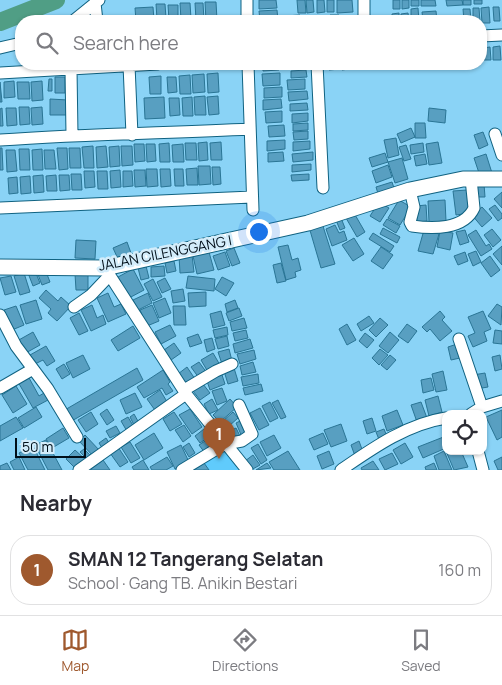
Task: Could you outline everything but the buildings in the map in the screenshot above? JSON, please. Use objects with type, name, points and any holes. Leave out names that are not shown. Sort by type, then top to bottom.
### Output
[{"type":"street","points":[[247,0],[247,15]]},
{"type":"street","points":[[364,0],[364,15]]},
{"type":"street","points":[[81,15],[97,2]]},
{"type":"street","points":[[97,2],[97,15]]},
{"type":"street","points":[[487,36],[502,35]]},
{"type":"street","points":[[0,48],[15,44]]},
{"type":"street","points":[[0,73],[53,70]]},
{"type":"street","points":[[71,70],[72,135]]},
{"type":"street","points":[[129,70],[132,135]]},
{"type":"street","points":[[248,70],[253,210]]},
{"type":"street","points":[[317,70],[323,188]]},
{"type":"street","points":[[0,140],[72,135],[132,135],[250,129]]},
{"type":"street","points":[[495,134],[502,155]]},
{"type":"street","points":[[410,190],[414,207],[410,222],[412,226],[450,226],[463,220],[474,208],[471,179]]},
{"type":"street","name":"JALAN CILENGGANG I","points":[[0,267],[108,272],[308,223],[410,190],[471,179],[502,179]]},
{"type":"street","points":[[0,208],[252,197]]},
{"type":"street","points":[[74,307],[92,295],[108,272],[185,392],[247,470]]},
{"type":"street","points":[[0,314],[16,346],[34,369],[78,437]]},
{"type":"street","points":[[459,339],[482,406]]},
{"type":"street","points":[[79,470],[185,392],[216,371],[232,364]]},
{"type":"street","points":[[0,388],[34,369]]},
{"type":"street","points":[[476,410],[482,406],[502,401]]},
{"type":"street","points":[[182,470],[226,444],[242,441],[252,434],[239,405]]},
{"type":"street","points":[[341,470],[414,426],[442,419]]},
{"type":"street","points":[[479,455],[483,470]]},
{"type":"shaded area","points":[[223,448],[241,470],[188,470]]},
{"type":"waterway","points":[[18,15],[56,0]]},
{"type":"waterway","points":[[0,22],[15,16]]},
{"type":"place","name":"SMAN 12 Tangerang Selatan","points":[[219,459]]}]
